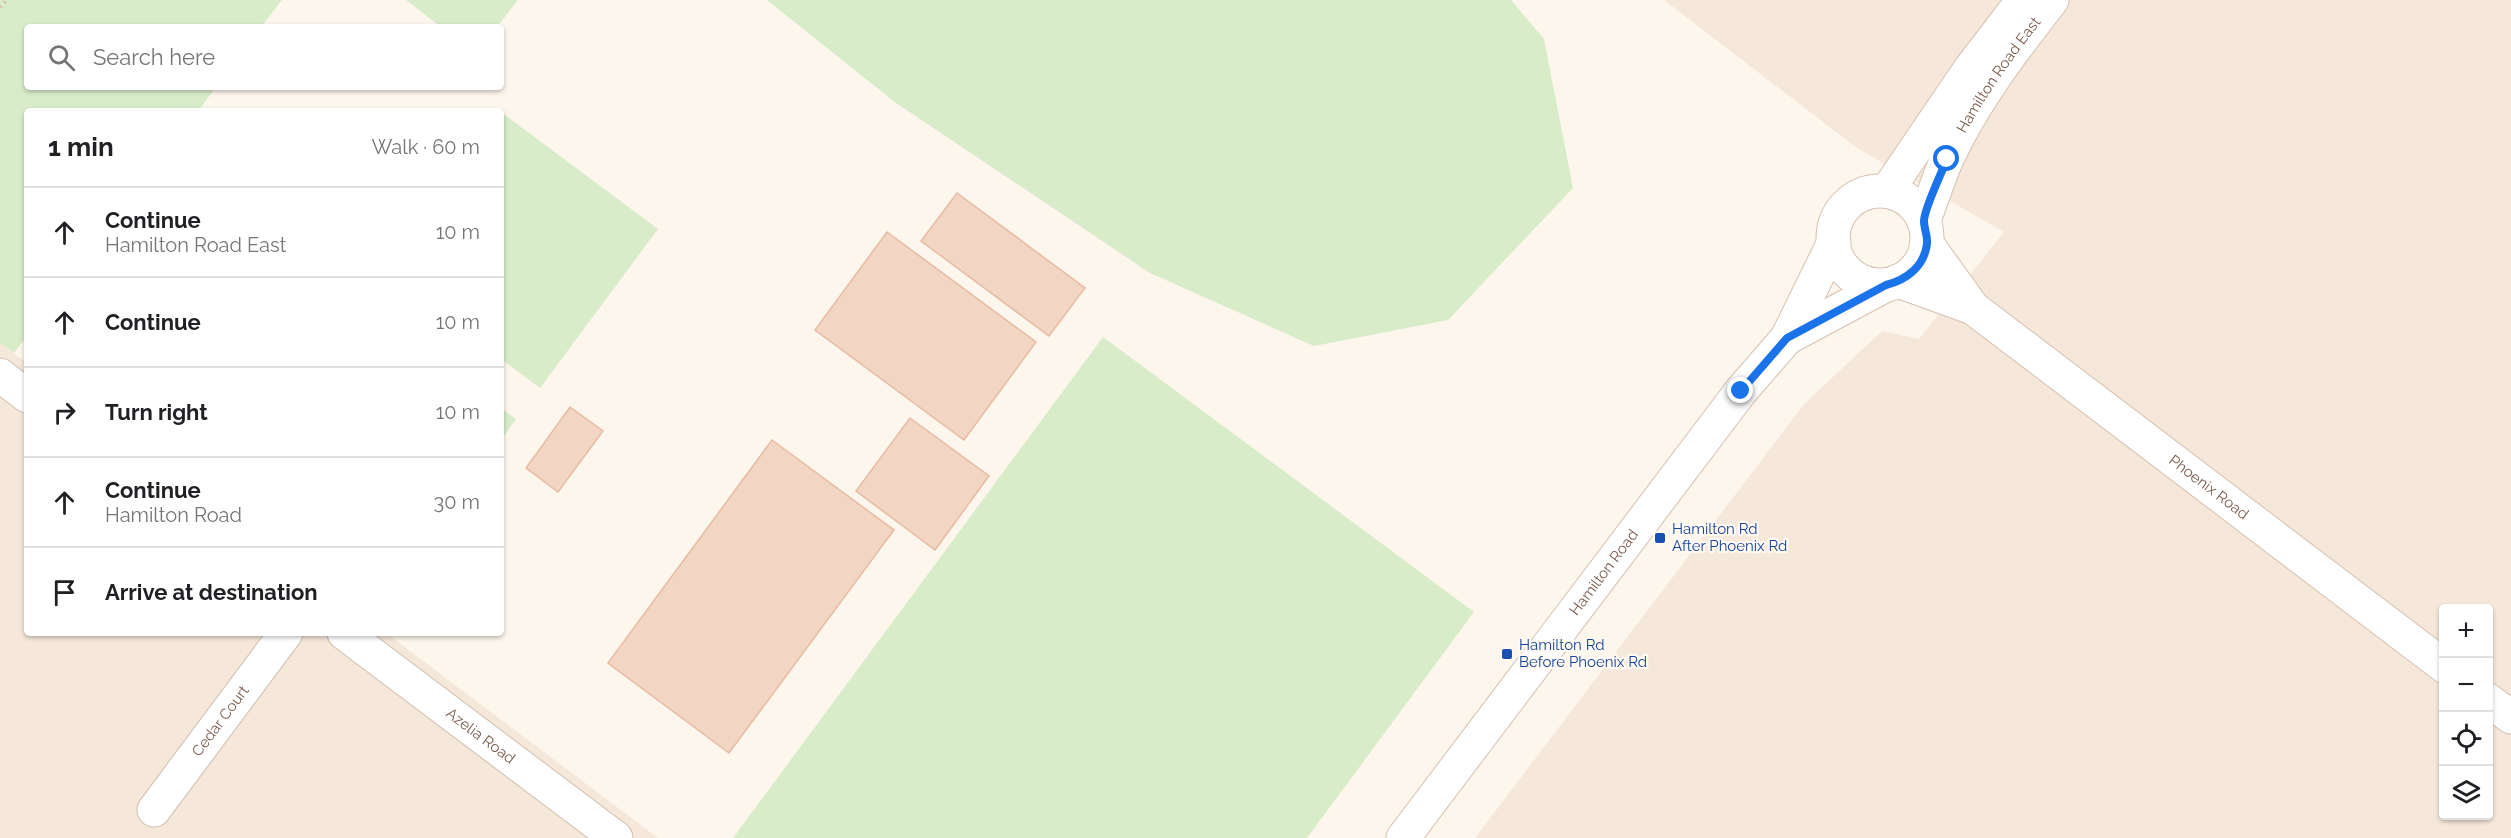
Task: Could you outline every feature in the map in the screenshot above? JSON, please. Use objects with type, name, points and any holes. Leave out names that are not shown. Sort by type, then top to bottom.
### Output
[{"type":"main road","name":"Hamilton Road East","points":[[1887,191],[1970,69],[2023,0]]},
{"type":"main road","name":"Hamilton Road East","points":[[1926,232],[1947,159],[1980,100],[2052,0]]},
{"type":"main road","points":[[1887,191],[1909,201],[1926,232],[1924,256],[1909,276],[1892,283],[1871,284],[1845,269],[1834,242],[1834,228],[1839,215],[1859,195],[1887,191]]},
{"type":"main road","name":"Phoenix Road","points":[[1926,232],[1973,308]]},
{"type":"main road","name":"Hamilton Road","points":[[1403,838],[1741,391],[1787,338],[1834,242]]},
{"type":"main road","name":"Phoenix Road","points":[[1892,283],[1973,308],[2439,662]]},
{"type":"main road","name":"Hamilton Road","points":[[1787,338],[1892,283]]},
{"type":"main road","points":[[0,375],[24,394]]},
{"type":"main road","name":"Cedar Court","points":[[154,810],[284,636]]},
{"type":"main road","name":"Azelia Road","points":[[348,636],[616,838]]},
{"type":"main road","points":[[2493,704],[2511,717]]},
{"type":"path","points":[[0,7],[6,0]]},
{"type":"shaded area","points":[[1664,0],[2511,0],[2511,838],[1475,838],[1804,404],[1882,331],[1919,339],[2004,232],[1857,148]]},
{"type":"shaded area","points":[[0,343],[24,361],[24,636],[390,636],[658,838],[0,838]]},
{"type":"green space","points":[[0,0],[282,0],[263,24],[24,24],[24,90],[214,90],[200,108],[24,108],[24,340],[14,353],[0,343]]},
{"type":"green space","points":[[406,0],[518,0],[499,24],[437,24]]},
{"type":"green space","points":[[767,0],[1511,0],[1544,39],[1573,188],[1448,320],[1314,346],[1150,273],[896,103]]},
{"type":"green space","points":[[504,114],[658,229],[540,388],[504,361]]},
{"type":"green space","points":[[1103,337],[1474,612],[1307,838],[733,838]]},
{"type":"green space","points":[[504,410],[516,419],[504,436]]},
{"type":"building","points":[[957,193],[1085,288],[1049,336],[921,241]]},
{"type":"building","points":[[887,232],[1036,342],[964,440],[815,330]]},
{"type":"building","points":[[570,407],[603,431],[558,492],[526,468]]},
{"type":"building","points":[[910,418],[989,476],[935,550],[856,491]]},
{"type":"building","points":[[772,440],[894,530],[729,753],[608,663]]},
{"type":"place","name":"Hamilton Rd After Phoenix Rd","points":[[1660,538]]},
{"type":"place","name":"Hamilton Rd Before Phoenix Rd","points":[[1507,654]]},
{"type":"route","points":[[1741,391],[1787,338],[1886,285],[1909,276],[1924,256],[1927,232],[1924,220],[1947,159]]}]
